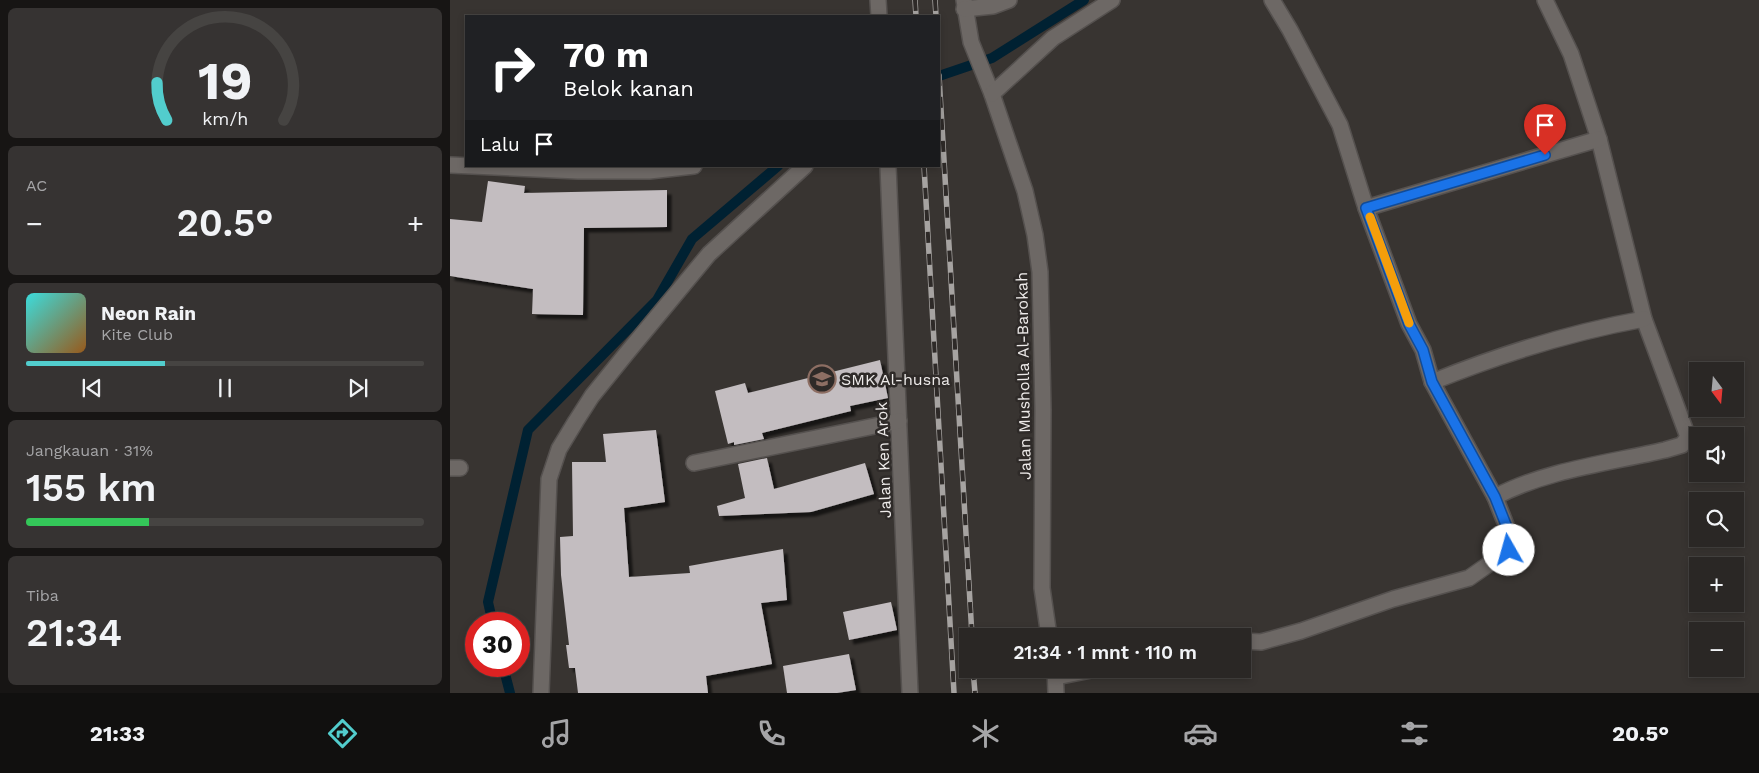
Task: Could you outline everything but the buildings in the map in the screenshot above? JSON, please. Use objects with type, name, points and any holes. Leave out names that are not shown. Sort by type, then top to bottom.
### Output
[{"type":"street","points":[[878,0],[879,15]]},
{"type":"street","points":[[964,4],[993,6],[1009,0]]},
{"type":"street","points":[[989,89],[1053,38],[1112,0]]},
{"type":"street","points":[[1251,641],[1261,642],[1301,631],[1393,599],[1469,578],[1509,550],[1512,540],[1495,497],[1432,382],[1423,350],[1409,324],[1366,208],[1340,125],[1272,0]]},
{"type":"street","points":[[1495,497],[1516,486],[1682,445],[1688,437],[1644,319],[1599,139],[1571,54],[1545,0]]},
{"type":"street","name":"Jalan Musholla Al-Barokah","points":[[964,4],[976,55],[1025,191],[1035,235],[1040,272],[1043,410],[1042,588],[1048,628]]},
{"type":"street","points":[[1366,208],[1599,139]]},
{"type":"street","points":[[450,166],[465,167]]},
{"type":"street","points":[[476,167],[578,171],[649,171],[685,167]]},
{"type":"street","points":[[541,693],[549,479],[558,449],[592,396],[709,254],[804,167]]},
{"type":"street","name":"Jalan Ken Arok","points":[[888,167],[910,693]]},
{"type":"street","points":[[1432,382],[1478,363],[1616,324],[1644,319]]},
{"type":"street","points":[[694,463],[899,421]]},
{"type":"street","points":[[1056,678],[1056,693]]},
{"type":"waterway","points":[[940,76],[992,58],[1084,0]]},
{"type":"waterway","points":[[490,612],[488,602],[528,430],[657,300],[692,239],[777,167]]},
{"type":"waterway","points":[[506,677],[510,693]]},
{"type":"railway","points":[[915,0],[916,15]]},
{"type":"railway","points":[[935,0],[936,15]]},
{"type":"railway","points":[[940,92],[972,628]]},
{"type":"railway","points":[[924,167],[954,693]]},
{"type":"railway","points":[[974,678],[975,693]]},
{"type":"slow traffic","points":[[1370,217],[1409,323]]},
{"type":"place","name":"SMK Al-husna","points":[[822,379]]},
{"type":"route","points":[[1509,550],[1512,540],[1495,497],[1432,382],[1423,350],[1409,324],[1366,208],[1545,155]]}]
